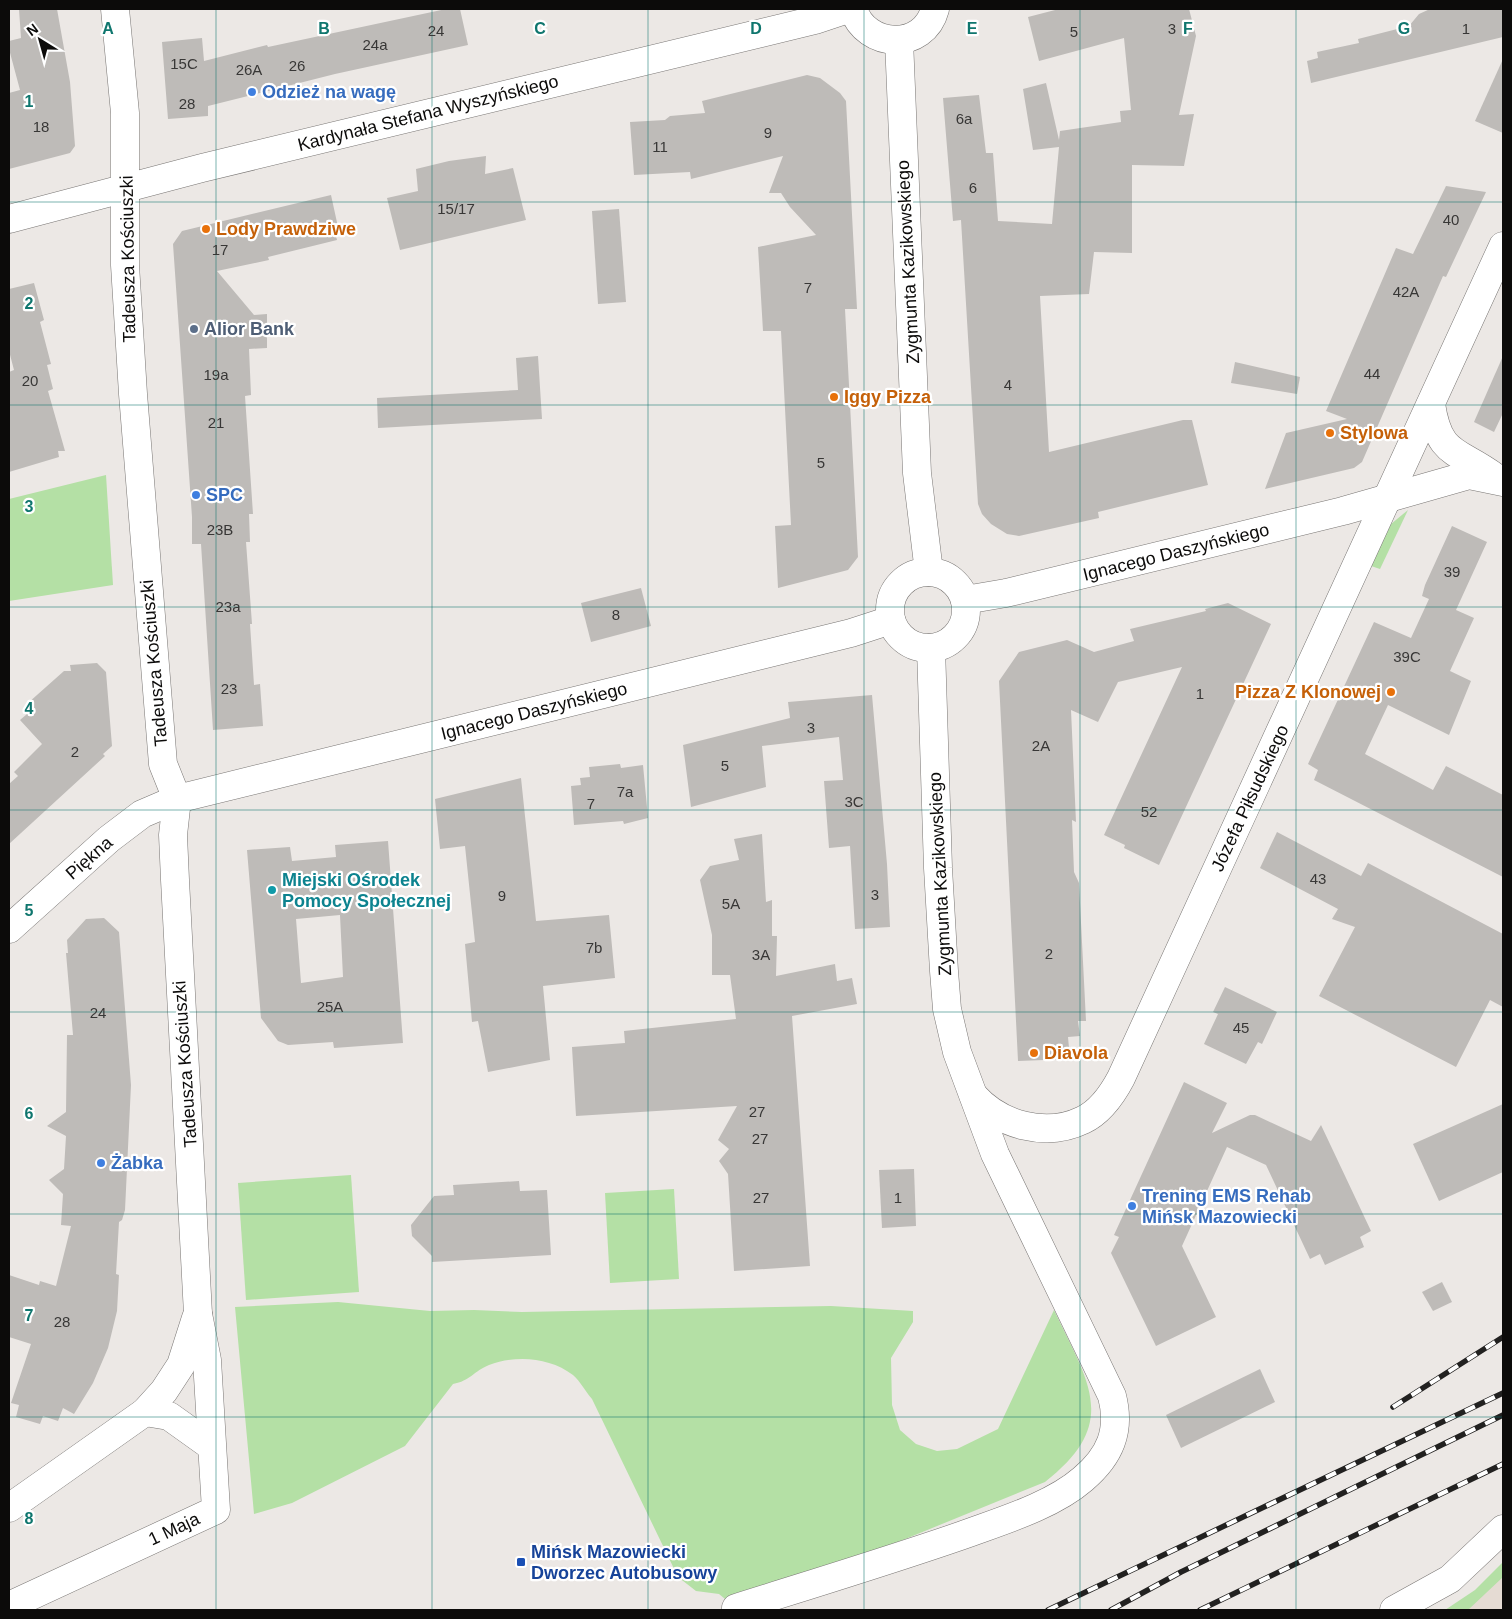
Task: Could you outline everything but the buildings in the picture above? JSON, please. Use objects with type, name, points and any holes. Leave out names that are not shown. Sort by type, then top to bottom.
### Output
[{"type":"street","name":"Tadeusza Kościuszki","points":[[115,9],[125,113],[127,188],[125,265],[132,384],[159,733],[163,764],[177,799],[173,835],[174,880],[198,1314]]},
{"type":"street","name":"Kardynała Stefana Wyszyńskiego","points":[[9,219],[127,188],[815,20],[848,9]]},
{"type":"street","points":[[853,9],[864,28],[874,36],[887,40],[899,40],[914,36],[925,28],[935,9]]},
{"type":"street","name":"Zygmunta Kazikowskiego","points":[[899,40],[917,473],[929,572]]},
{"type":"street","name":"Józefa Piłsudskiego","points":[[974,1096],[985,1108],[1010,1122],[1034,1128],[1052,1128],[1068,1126],[1084,1120],[1111,1095],[1121,1078],[1503,246]]},
{"type":"street","points":[[1431,404],[1436,431],[1446,446],[1502,482]]},
{"type":"street","name":"Ignacego Daszyńskiego","points":[[964,600],[1006,593],[1386,499],[1469,476],[1502,482]]},
{"type":"street","points":[[917,573],[941,574],[960,589],[964,600],[966,612],[963,625],[956,635],[946,643],[931,648],[912,645],[902,639],[891,620],[892,596],[898,586],[917,573]]},
{"type":"street","name":"Ignacego Daszyńskiego","points":[[177,799],[842,635],[891,620]]},
{"type":"street","name":"Zygmunta Kazikowskiego","points":[[736,1608],[901,1556],[1062,1495],[1082,1480],[1097,1465],[1115,1432],[1117,1415],[1112,1396],[995,1154],[960,1062],[947,1009],[938,868],[931,648]]},
{"type":"street","name":"Piękna","points":[[9,929],[109,839],[142,814],[177,799]]},
{"type":"street","points":[[9,1508],[145,1412],[164,1391],[181,1365],[198,1314]]},
{"type":"street","name":"1 Maja","points":[[9,1606],[216,1510],[210,1446],[207,1360],[198,1314]]},
{"type":"street","points":[[145,1412],[169,1416],[210,1446]]},
{"type":"street","points":[[1394,1610],[1450,1579],[1503,1528]]},
{"type":"shaded area","points":[[1503,1570],[1503,1610],[1459,1610]]},
{"type":"green space","points":[[106,475],[113,585],[9,601],[9,499]]},
{"type":"green space","points":[[1408,510],[1380,569],[1371,566],[1391,524]]},
{"type":"green space","points":[[351,1175],[359,1292],[246,1300],[238,1183]]},
{"type":"green space","points":[[674,1189],[679,1279],[610,1283],[605,1193]]},
{"type":"green space","points":[[338,1302],[430,1311],[522,1312],[831,1306],[913,1311],[913,1322],[891,1358],[892,1405],[900,1430],[916,1444],[937,1451],[957,1449],[998,1429],[1054,1310],[1078,1359],[1086,1381],[1091,1401],[1090,1421],[1083,1440],[1069,1461],[1045,1482],[736,1608],[719,1594],[696,1591],[678,1577],[592,1399],[573,1375],[554,1364],[543,1361],[510,1360],[484,1367],[464,1381],[453,1384],[405,1446],[292,1503],[254,1514],[235,1307]]},
{"type":"green space","points":[[1503,1562],[1503,1577],[1468,1610],[1445,1610],[1475,1590]]},
{"type":"railway","points":[[1393,1407],[1503,1337]]},
{"type":"railway","points":[[1048,1610],[1503,1393]]},
{"type":"railway","points":[[1111,1610],[1181,1572],[1503,1415]]},
{"type":"railway","points":[[1200,1610],[1503,1464]]},
{"type":"place","name":"Odzież na wagę","points":[[252,92]]},
{"type":"place","name":"Lody Prawdziwe","points":[[206,229]]},
{"type":"place","name":"Alior Bank","points":[[194,329]]},
{"type":"place","name":"Iggy Pizza","points":[[834,397]]},
{"type":"place","name":"Stylowa","points":[[1330,433]]},
{"type":"place","name":"SPC","points":[[196,495]]},
{"type":"place","name":"Pizza Z Klonowej","points":[[1391,692]]},
{"type":"place","name":"Miejski Ośrodek Pomocy Społecznej","points":[[272,890]]},
{"type":"place","name":"Diavola","points":[[1034,1053]]},
{"type":"place","name":"Żabka","points":[[101,1163]]},
{"type":"place","name":"Trening EMS Rehab Mińsk Mazowiecki","points":[[1132,1206]]},
{"type":"place","name":"Mińsk Mazowiecki Dworzec Autobusowy","points":[[521,1562]]}]
